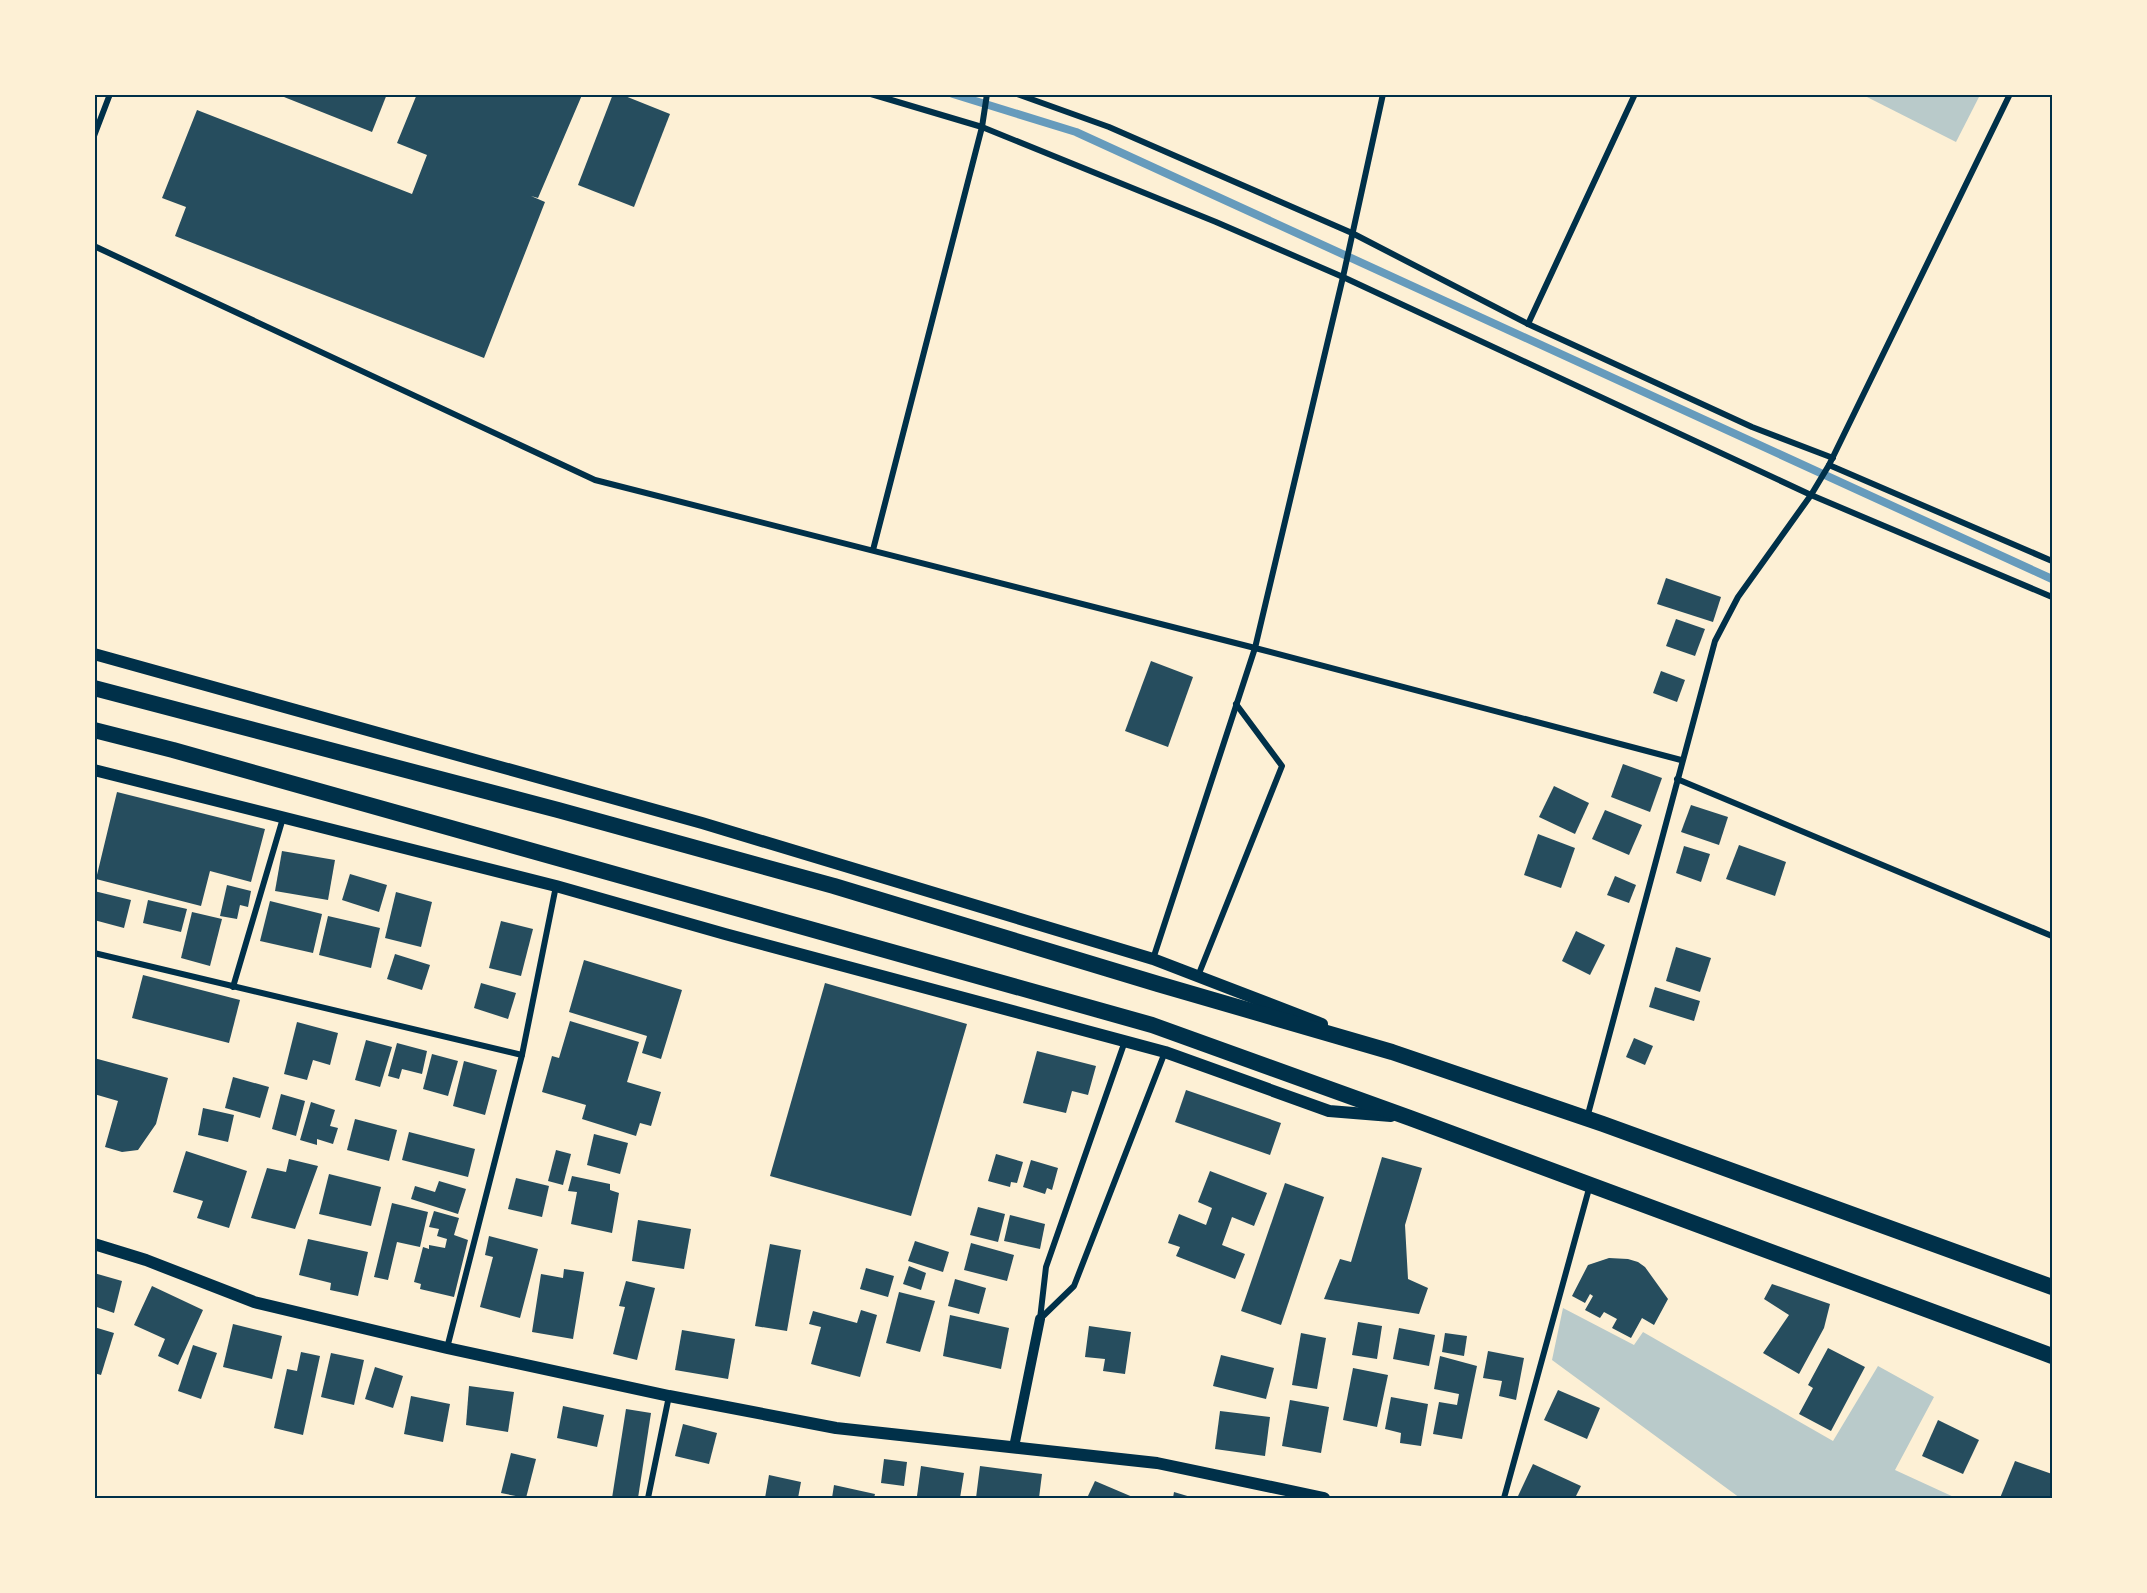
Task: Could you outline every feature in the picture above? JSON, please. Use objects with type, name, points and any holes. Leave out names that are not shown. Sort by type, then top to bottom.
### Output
[{"type":"highway","points":[[94,688],[558,810],[834,886],[1399,1054],[1587,1119],[2052,1287]]},
{"type":"highway","points":[[94,730],[173,750],[1152,1025],[1590,1184],[2052,1356]]},
{"type":"main road","points":[[94,654],[691,820],[1153,959],[1399,1054]]},
{"type":"main road","points":[[94,770],[556,886],[736,937],[1165,1052],[1329,1111],[1410,1118]]},
{"type":"main road","points":[[94,1244],[146,1260],[254,1302],[447,1348],[669,1396],[836,1428],[1157,1463],[1324,1498]]},
{"type":"street","points":[[94,136],[110,94]]},
{"type":"street","points":[[871,94],[982,127],[1135,187],[1343,277],[1811,495],[2052,597]]},
{"type":"street","points":[[873,550],[982,127],[987,94]]},
{"type":"street","points":[[1017,94],[1109,127],[1352,233],[1528,324],[1752,427],[1833,458]]},
{"type":"street","points":[[1153,959],[1255,648],[1343,277],[1383,94]]},
{"type":"street","points":[[1528,324],[1635,94]]},
{"type":"street","points":[[1587,1119],[1681,760],[1715,640],[1738,597],[1811,495],[1833,458],[2010,94]]},
{"type":"street","points":[[94,246],[595,480],[1255,648],[1681,760]]},
{"type":"street","points":[[1829,465],[2052,561]]},
{"type":"street","points":[[1198,976],[1282,766],[1236,704]]},
{"type":"street","points":[[1677,779],[2052,936]]},
{"type":"street","points":[[233,987],[284,816]]},
{"type":"street","points":[[447,1348],[522,1055],[556,886]]},
{"type":"street","points":[[94,953],[522,1055]]},
{"type":"street","points":[[1014,1447],[1040,1319],[1046,1267],[1125,1041]]},
{"type":"street","points":[[1040,1319],[1074,1286],[1165,1052]]},
{"type":"street","points":[[1504,1498],[1590,1184]]},
{"type":"street","points":[[648,1498],[669,1396]]},
{"type":"shaded area","points":[[1863,95],[1980,95],[1956,142]]},
{"type":"shaded area","points":[[1563,1308],[1634,1345],[1643,1332],[1833,1441],[1878,1366],[1934,1397],[1895,1470],[1956,1498],[1740,1498],[1552,1360]]},
{"type":"building","points":[[285,94],[387,94],[372,132],[284,97]]},
{"type":"building","points":[[417,94],[582,95],[538,198],[531,196],[545,202],[484,358],[175,236],[186,207],[162,198],[197,110],[412,194],[427,155],[397,143]]},
{"type":"building","points":[[613,94],[620,94],[670,114],[634,207],[578,185]]},
{"type":"building","points":[[1666,578],[1721,597],[1713,622],[1657,604]]},
{"type":"building","points":[[1676,619],[1705,629],[1695,656],[1666,646]]},
{"type":"building","points":[[1151,661],[1193,677],[1168,747],[1125,731]]},
{"type":"building","points":[[1661,671],[1685,680],[1677,702],[1653,693]]},
{"type":"building","points":[[1623,764],[1662,778],[1650,812],[1611,797]]},
{"type":"building","points":[[1554,786],[1589,803],[1575,834],[1539,817]]},
{"type":"building","points":[[117,792],[265,829],[251,882],[210,871],[201,906],[96,879]]},
{"type":"building","points":[[1691,805],[1728,817],[1719,845],[1681,832]]},
{"type":"building","points":[[1605,810],[1642,825],[1629,855],[1592,839]]},
{"type":"building","points":[[1538,834],[1575,848],[1561,888],[1524,875]]},
{"type":"building","points":[[1739,845],[1786,862],[1775,896],[1726,879]]},
{"type":"building","points":[[1684,846],[1710,854],[1701,882],[1676,873]]},
{"type":"building","points":[[282,851],[335,860],[328,900],[275,891]]},
{"type":"building","points":[[350,874],[387,885],[379,912],[342,900]]},
{"type":"building","points":[[1615,876],[1636,885],[1629,903],[1607,895]]},
{"type":"building","points":[[227,885],[251,891],[248,907],[240,905],[237,919],[220,916]]},
{"type":"building","points":[[94,891],[131,900],[124,928],[94,920]]},
{"type":"building","points":[[396,892],[432,902],[421,947],[385,938]]},
{"type":"building","points":[[148,900],[187,909],[181,932],[143,923]]},
{"type":"building","points":[[270,901],[322,914],[313,953],[260,941]]},
{"type":"building","points":[[192,912],[222,919],[210,966],[181,958]]},
{"type":"building","points":[[328,916],[380,928],[371,968],[319,955]]},
{"type":"building","points":[[501,921],[533,929],[521,976],[489,968]]},
{"type":"building","points":[[1576,931],[1605,945],[1590,975],[1562,961]]},
{"type":"building","points":[[1676,947],[1711,958],[1700,992],[1666,981]]},
{"type":"building","points":[[395,954],[430,965],[422,990],[387,979]]},
{"type":"building","points":[[584,960],[682,990],[661,1059],[642,1053],[647,1036],[569,1012]]},
{"type":"building","points":[[143,975],[240,1000],[229,1043],[132,1018]]},
{"type":"building","points":[[481,983],[516,993],[508,1019],[474,1008]]},
{"type":"building","points":[[825,983],[967,1024],[911,1216],[770,1176]]},
{"type":"building","points":[[1655,987],[1700,1001],[1694,1021],[1649,1007]]},
{"type":"building","points":[[570,1021],[639,1042],[627,1082],[661,1092],[651,1126],[640,1123],[636,1136],[582,1119],[586,1105],[542,1092],[552,1056],[559,1058]]},
{"type":"building","points":[[297,1022],[338,1033],[330,1065],[313,1060],[307,1080],[284,1074]]},
{"type":"building","points":[[1634,1038],[1653,1046],[1645,1065],[1626,1057]]},
{"type":"building","points":[[366,1040],[392,1047],[380,1087],[355,1080]]},
{"type":"building","points":[[397,1043],[427,1051],[422,1074],[402,1069],[399,1079],[388,1076]]},
{"type":"building","points":[[1037,1051],[1096,1066],[1088,1095],[1072,1091],[1066,1113],[1023,1103]]},
{"type":"building","points":[[432,1054],[458,1061],[448,1096],[423,1089]]},
{"type":"building","points":[[94,1058],[168,1078],[156,1124],[138,1150],[122,1152],[105,1147],[118,1101],[94,1094]]},
{"type":"building","points":[[464,1061],[497,1070],[485,1115],[453,1106]]},
{"type":"building","points":[[233,1077],[269,1087],[260,1118],[225,1108]]},
{"type":"building","points":[[1186,1090],[1281,1123],[1270,1155],[1175,1122]]},
{"type":"building","points":[[281,1094],[305,1101],[296,1136],[272,1129]]},
{"type":"building","points":[[311,1102],[335,1110],[330,1126],[338,1128],[333,1144],[317,1139],[317,1145],[300,1140]]},
{"type":"building","points":[[203,1108],[234,1115],[228,1142],[198,1135]]},
{"type":"building","points":[[355,1119],[397,1130],[389,1161],[347,1150]]},
{"type":"building","points":[[409,1132],[475,1149],[468,1177],[402,1160]]},
{"type":"building","points":[[594,1134],[628,1143],[620,1174],[587,1165]]},
{"type":"building","points":[[556,1150],[571,1154],[563,1185],[548,1181]]},
{"type":"building","points":[[186,1151],[247,1171],[229,1228],[197,1218],[203,1201],[173,1192]]},
{"type":"building","points":[[996,1154],[1023,1162],[1017,1183],[1011,1182],[1010,1187],[988,1181]]},
{"type":"building","points":[[1382,1157],[1422,1168],[1405,1225],[1408,1279],[1428,1288],[1419,1314],[1324,1299],[1340,1259],[1351,1262]]},
{"type":"building","points":[[289,1159],[318,1166],[295,1229],[251,1218],[267,1168],[286,1172]]},
{"type":"building","points":[[1031,1160],[1058,1168],[1052,1190],[1047,1188],[1045,1194],[1023,1187]]},
{"type":"building","points":[[1210,1171],[1267,1193],[1254,1226],[1232,1217],[1222,1245],[1245,1254],[1235,1279],[1176,1256],[1180,1247],[1168,1243],[1179,1214],[1206,1225],[1212,1208],[1198,1202]]},
{"type":"building","points":[[329,1174],[381,1187],[371,1226],[319,1214]]},
{"type":"building","points":[[572,1176],[610,1184],[610,1190],[619,1193],[612,1233],[571,1224],[577,1192],[568,1191]]},
{"type":"building","points":[[516,1178],[549,1186],[542,1217],[508,1209]]},
{"type":"building","points":[[439,1181],[466,1189],[458,1214],[411,1199],[415,1186],[435,1192]]},
{"type":"building","points":[[1285,1183],[1324,1197],[1281,1325],[1241,1311]]},
{"type":"building","points":[[392,1203],[428,1212],[420,1247],[397,1242],[388,1280],[374,1277]]},
{"type":"building","points":[[978,1207],[1005,1214],[998,1242],[970,1235]]},
{"type":"building","points":[[434,1211],[459,1218],[454,1235],[468,1240],[454,1297],[420,1289],[421,1284],[414,1282],[423,1247],[429,1249],[429,1245],[445,1248],[447,1239],[437,1236],[439,1229],[429,1227]]},
{"type":"building","points":[[1010,1215],[1045,1224],[1040,1249],[1004,1241]]},
{"type":"building","points":[[638,1220],[691,1229],[684,1269],[632,1261]]},
{"type":"building","points":[[489,1236],[538,1249],[520,1318],[480,1307],[493,1257],[485,1255]]},
{"type":"building","points":[[308,1239],[368,1252],[358,1296],[330,1290],[331,1283],[299,1275]]},
{"type":"building","points":[[915,1241],[949,1252],[943,1272],[908,1261]]},
{"type":"building","points":[[971,1243],[1014,1255],[1007,1281],[964,1270]]},
{"type":"building","points":[[770,1244],[801,1250],[787,1331],[755,1326]]},
{"type":"building","points":[[1609,1258],[1638,1262],[1645,1267],[1668,1299],[1654,1325],[1642,1318],[1631,1338],[1612,1328],[1617,1319],[1604,1312],[1600,1318],[1585,1310],[1593,1296],[1590,1294],[1585,1303],[1572,1296],[1588,1265]]},
{"type":"building","points":[[909,1266],[926,1273],[921,1290],[903,1284]]},
{"type":"building","points":[[866,1268],[894,1276],[888,1297],[860,1289]]},
{"type":"building","points":[[564,1269],[584,1272],[573,1339],[532,1332],[541,1274],[563,1278]]},
{"type":"building","points":[[94,1273],[122,1281],[114,1313],[94,1306]]},
{"type":"building","points":[[955,1279],[986,1288],[979,1314],[948,1306]]},
{"type":"building","points":[[626,1281],[655,1288],[637,1360],[613,1354],[625,1307],[619,1306]]},
{"type":"building","points":[[1772,1284],[1830,1304],[1824,1328],[1799,1374],[1763,1353],[1789,1315],[1764,1299]]},
{"type":"building","points":[[152,1286],[203,1310],[178,1365],[158,1356],[165,1339],[134,1325]]},
{"type":"building","points":[[899,1292],[935,1301],[920,1352],[886,1343]]},
{"type":"building","points":[[861,1310],[877,1315],[860,1377],[811,1364],[821,1327],[809,1324],[813,1311],[857,1323]]},
{"type":"building","points":[[950,1315],[1009,1328],[1001,1369],[943,1356]]},
{"type":"building","points":[[1358,1322],[1382,1326],[1377,1359],[1352,1355]]},
{"type":"building","points":[[233,1324],[282,1336],[272,1379],[223,1367]]},
{"type":"building","points":[[1089,1326],[1131,1332],[1125,1374],[1103,1371],[1105,1359],[1085,1357]]},
{"type":"building","points":[[94,1327],[114,1333],[101,1375],[94,1373]]},
{"type":"building","points":[[1399,1328],[1435,1335],[1429,1366],[1393,1359]]},
{"type":"building","points":[[682,1330],[735,1339],[728,1379],[675,1370]]},
{"type":"building","points":[[1301,1333],[1326,1338],[1317,1389],[1292,1385]]},
{"type":"building","points":[[1445,1333],[1467,1336],[1464,1356],[1442,1352]]},
{"type":"building","points":[[193,1345],[217,1353],[201,1399],[178,1391]]},
{"type":"building","points":[[1828,1348],[1865,1367],[1831,1431],[1799,1414],[1813,1388],[1808,1385]]},
{"type":"building","points":[[1488,1351],[1524,1358],[1516,1400],[1499,1396],[1502,1381],[1483,1378]]},
{"type":"building","points":[[301,1352],[320,1356],[303,1435],[274,1428],[287,1369],[297,1371]]},
{"type":"building","points":[[331,1353],[364,1360],[354,1405],[321,1397]]},
{"type":"building","points":[[1221,1355],[1274,1368],[1266,1399],[1213,1386]]},
{"type":"building","points":[[1440,1356],[1477,1366],[1462,1439],[1433,1434],[1439,1402],[1457,1405],[1459,1394],[1434,1389]]},
{"type":"building","points":[[375,1367],[403,1376],[393,1408],[365,1399]]},
{"type":"building","points":[[1353,1368],[1388,1375],[1377,1427],[1343,1420]]},
{"type":"building","points":[[469,1386],[514,1392],[508,1432],[466,1425]]},
{"type":"building","points":[[1558,1390],[1600,1408],[1587,1439],[1544,1420]]},
{"type":"building","points":[[411,1396],[450,1404],[443,1442],[404,1434]]},
{"type":"building","points":[[1391,1397],[1428,1404],[1421,1446],[1400,1443],[1401,1433],[1385,1429]]},
{"type":"building","points":[[1290,1400],[1329,1407],[1321,1453],[1282,1446]]},
{"type":"building","points":[[563,1406],[604,1415],[597,1447],[557,1438]]},
{"type":"building","points":[[626,1409],[651,1413],[638,1498],[612,1498]]},
{"type":"building","points":[[1220,1411],[1270,1417],[1265,1456],[1215,1449]]},
{"type":"building","points":[[1938,1420],[1979,1440],[1963,1474],[1922,1456]]},
{"type":"building","points":[[683,1424],[717,1433],[709,1464],[675,1456]]},
{"type":"building","points":[[511,1453],[536,1459],[526,1498],[501,1493]]},
{"type":"building","points":[[884,1459],[907,1462],[904,1486],[881,1483]]},
{"type":"building","points":[[2015,1461],[2052,1474],[2052,1498],[2000,1498]]},
{"type":"building","points":[[1533,1464],[1581,1486],[1575,1498],[1523,1498],[1518,1496]]},
{"type":"building","points":[[921,1466],[964,1473],[960,1498],[917,1496]]},
{"type":"building","points":[[980,1466],[1042,1474],[1039,1498],[976,1498]]},
{"type":"building","points":[[769,1475],[801,1482],[798,1498],[765,1498]]},
{"type":"building","points":[[1095,1481],[1135,1498],[1087,1498]]},
{"type":"building","points":[[834,1485],[875,1494],[874,1498],[832,1498]]},
{"type":"building","points":[[1174,1492],[1194,1498],[1173,1498]]},
{"type":"waterway","points":[[953,94],[1076,132],[2052,579]]}]
